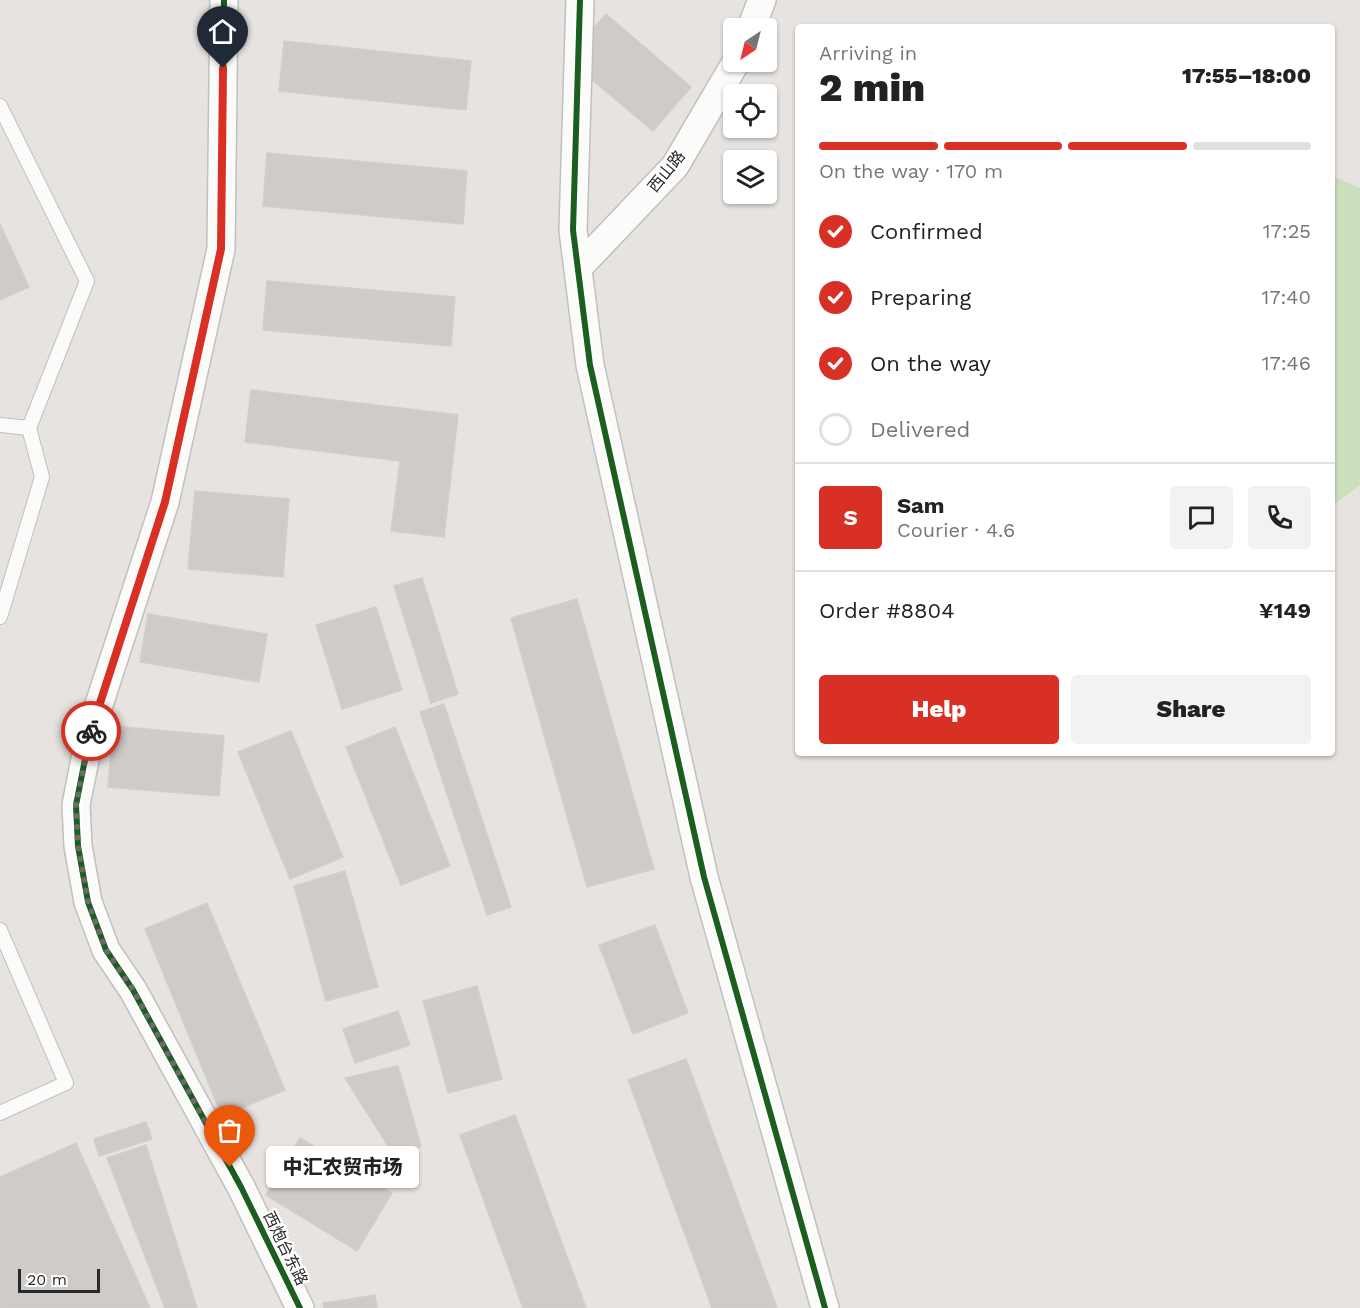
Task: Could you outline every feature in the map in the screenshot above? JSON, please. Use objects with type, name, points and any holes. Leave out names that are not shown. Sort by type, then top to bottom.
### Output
[{"type":"street","name":"西炮台东路","points":[[224,0],[221,249],[165,502],[91,729],[76,805],[78,846],[88,902],[106,950],[133,990],[241,1187],[300,1308]]},
{"type":"street","points":[[580,0],[573,230],[590,365],[704,877],[825,1308]]},
{"type":"street","points":[[755,18],[762,0]]},
{"type":"street","name":"西山路","points":[[578,268],[675,166],[730,72]]},
{"type":"lane","points":[[0,106],[87,281],[29,428],[42,477],[0,617]]},
{"type":"lane","points":[[0,426],[29,428]]},
{"type":"lane","points":[[0,930],[66,1083],[0,1113]]},
{"type":"green space","points":[[1335,177],[1360,188],[1360,485],[1335,504]]},
{"type":"building","points":[[606,14],[691,87],[653,131],[567,59]]},
{"type":"building","points":[[284,41],[471,61],[466,110],[279,91]]},
{"type":"building","points":[[267,153],[467,171],[463,224],[263,206]]},
{"type":"building","points":[[0,224],[29,287],[0,300]]},
{"type":"building","points":[[267,281],[455,297],[451,346],[263,330]]},
{"type":"building","points":[[251,390],[458,415],[444,537],[391,531],[400,461],[245,442]]},
{"type":"building","points":[[195,491],[289,499],[283,577],[188,569]]},
{"type":"building","points":[[422,578],[458,694],[431,703],[394,586]]},
{"type":"building","points":[[577,599],[654,869],[587,887],[511,618]]},
{"type":"building","points":[[376,607],[402,690],[342,709],[316,625]]},
{"type":"building","points":[[148,614],[267,634],[259,682],[140,662]]},
{"type":"building","points":[[444,704],[511,907],[487,915],[420,712]]},
{"type":"building","points":[[113,726],[224,736],[219,796],[108,787]]},
{"type":"building","points":[[395,727],[450,866],[401,885],[346,747]]},
{"type":"building","points":[[291,731],[343,857],[290,879],[238,752]]},
{"type":"building","points":[[345,871],[378,987],[326,1001],[294,886]]},
{"type":"building","points":[[207,903],[285,1090],[222,1116],[145,929]]},
{"type":"building","points":[[655,925],[688,1013],[633,1034],[599,945]]},
{"type":"building","points":[[477,986],[502,1079],[448,1093],[423,1001]]},
{"type":"building","points":[[398,1011],[410,1045],[355,1063],[343,1029]]},
{"type":"building","points":[[686,1059],[777,1308],[712,1308],[628,1080]]},
{"type":"building","points":[[398,1066],[421,1146],[397,1160],[345,1078]]},
{"type":"building","points":[[515,1115],[586,1308],[523,1308],[460,1135]]},
{"type":"building","points":[[146,1122],[152,1139],[99,1156],[94,1139]]},
{"type":"building","points":[[300,1138],[392,1193],[357,1251],[266,1195]]},
{"type":"building","points":[[76,1143],[150,1308],[0,1308],[0,1177]]},
{"type":"building","points":[[146,1145],[197,1308],[165,1308],[107,1158]]},
{"type":"building","points":[[375,1295],[377,1308],[324,1308],[323,1303]]},
{"type":"cycle path","points":[[224,0],[221,249],[165,502],[91,729],[76,805],[78,846],[88,902],[106,950],[133,990],[241,1187],[300,1308]]},
{"type":"cycle path","points":[[580,0],[573,230],[590,365],[704,877],[825,1308]]},
{"type":"way so far","points":[[91,731],[76,805],[78,846],[88,902],[106,950],[133,990],[230,1167]]},
{"type":"place","name":"中汇农贸市场","points":[[230,1167]]},
{"type":"route","points":[[91,731],[165,502],[221,249],[223,68]]}]
